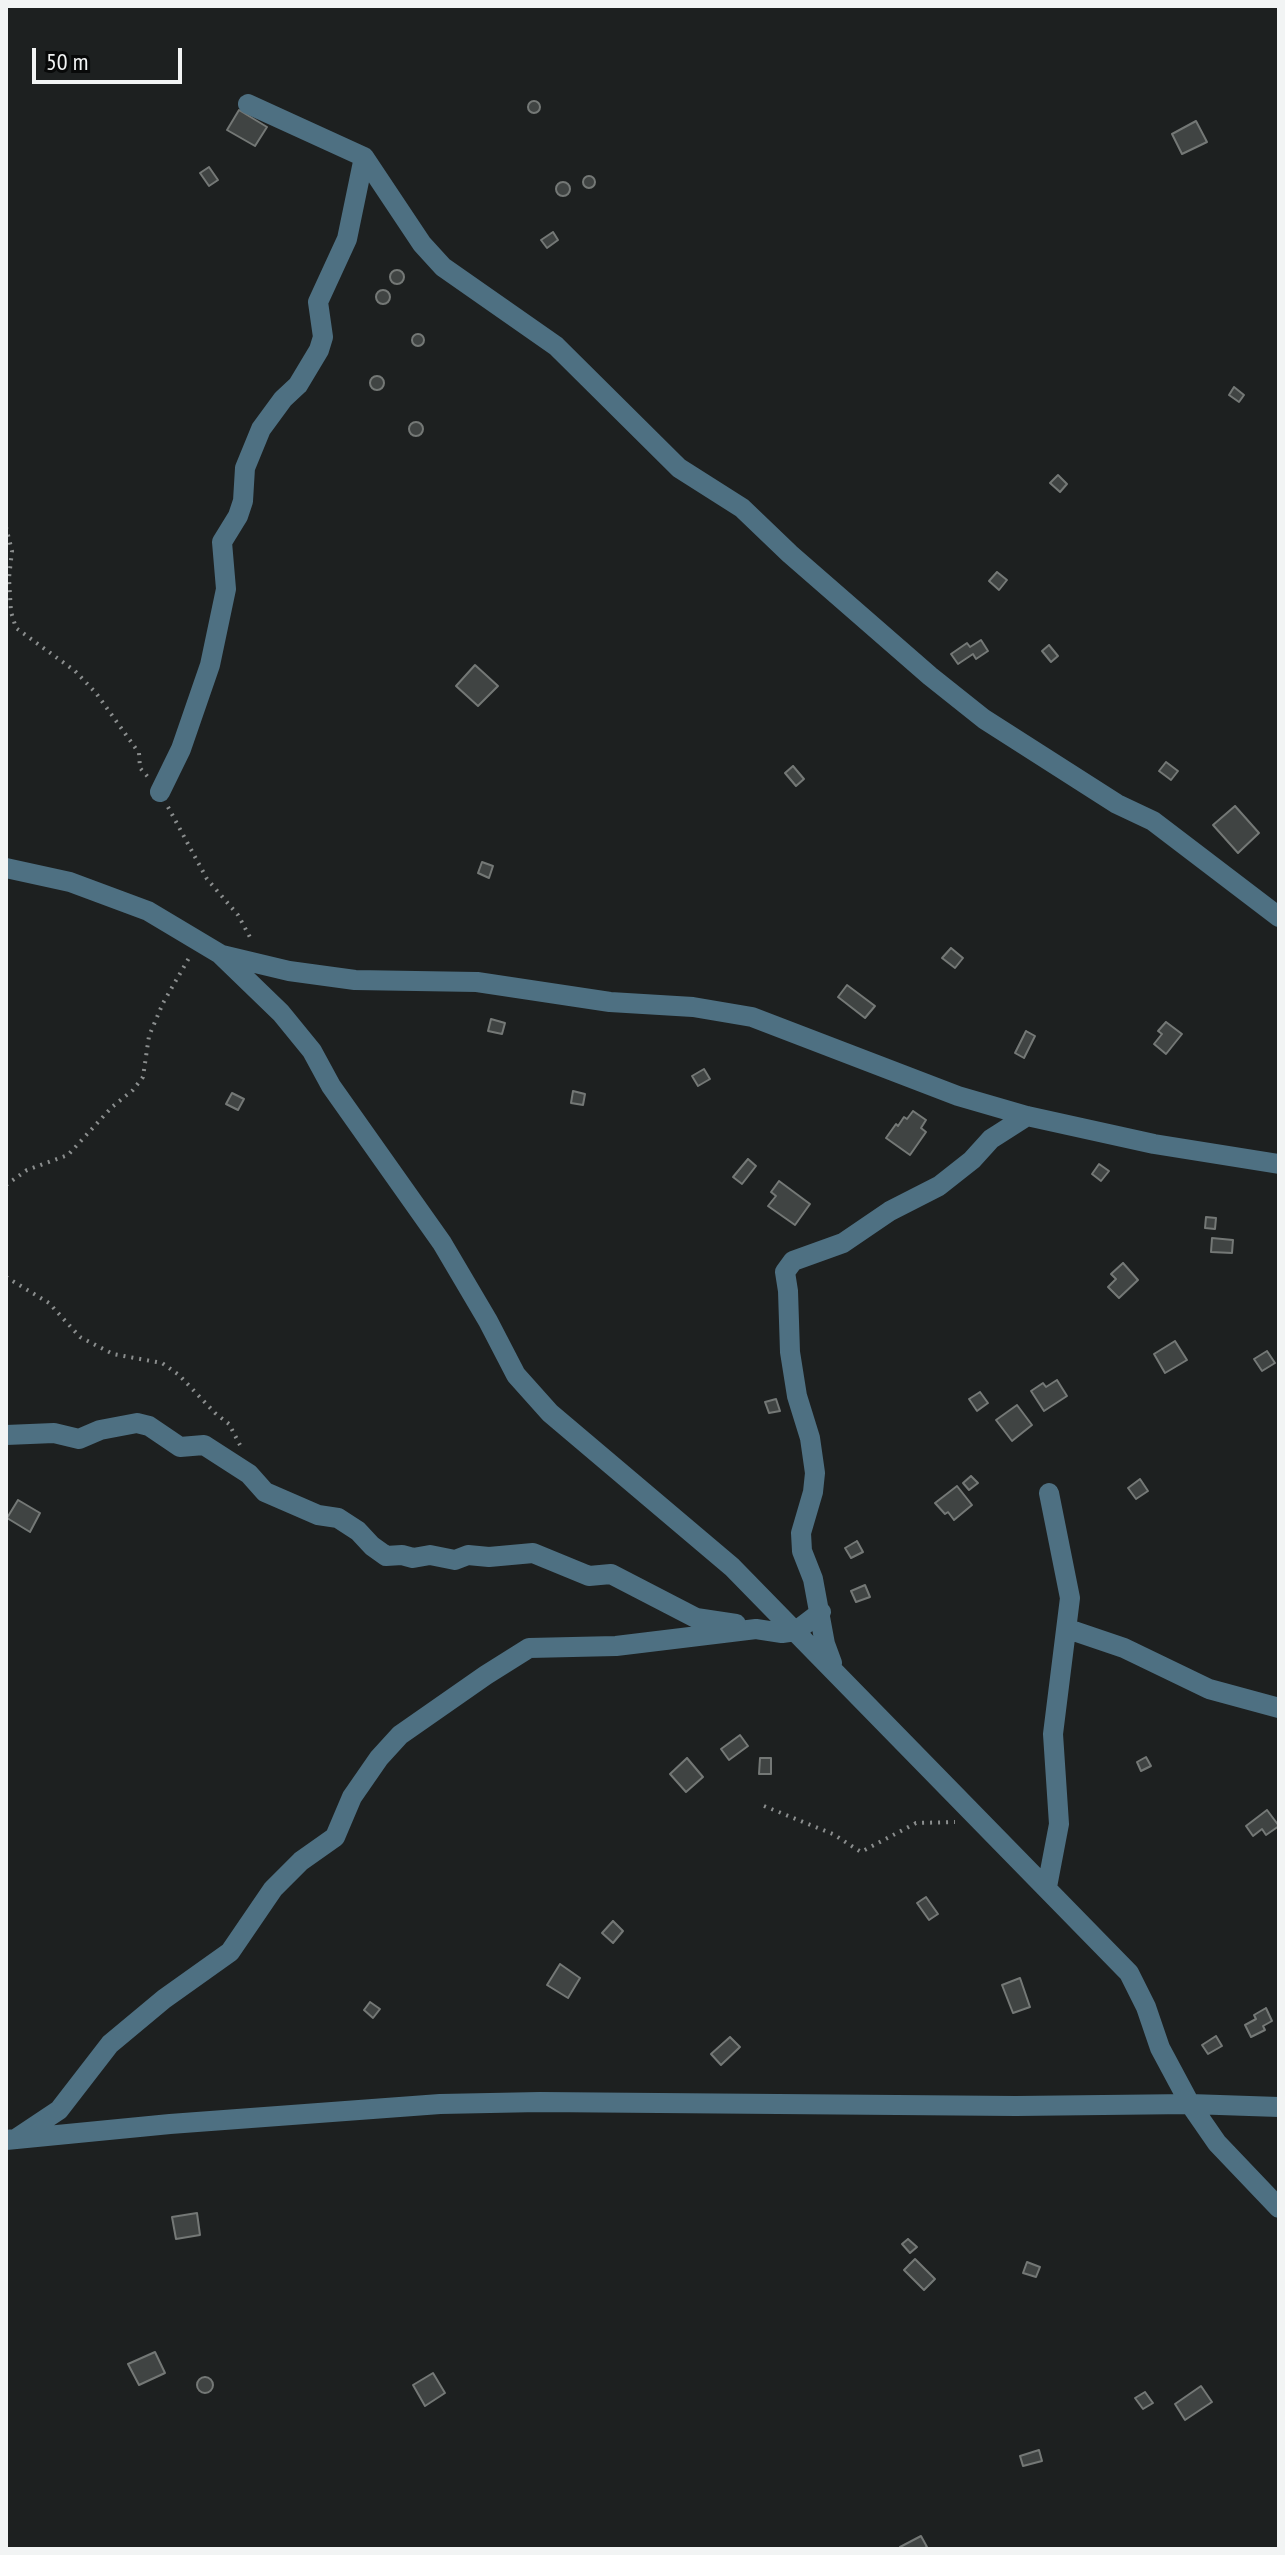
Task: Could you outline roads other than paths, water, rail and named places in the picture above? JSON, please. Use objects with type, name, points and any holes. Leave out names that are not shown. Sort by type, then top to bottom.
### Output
[{"type":"street","points":[[248,104],[364,157],[422,244],[443,267],[556,346],[679,468],[742,508],[790,554],[984,719],[1117,804],[1153,821],[1279,917]]},
{"type":"street","points":[[160,792],[181,749],[210,665],[226,589],[222,542],[243,501],[245,468],[261,429],[283,399],[298,385],[319,350],[323,337],[318,302],[347,239],[364,157]]},
{"type":"street","points":[[6,868],[70,882],[148,911],[220,954],[281,1013],[312,1051],[331,1086],[442,1243],[516,1375],[550,1413],[732,1567],[1129,1973],[1146,2007],[1160,2048],[1190,2104],[1217,2143],[1279,2208]]},
{"type":"street","points":[[220,954],[264,965],[355,980],[477,982],[610,1002],[693,1007],[752,1017],[958,1096],[1027,1116],[1154,1144],[1279,1164]]},
{"type":"street","points":[[835,1670],[828,1655],[813,1579],[802,1551],[801,1533],[815,1473],[810,1438],[794,1381],[785,1272],[793,1261],[843,1243],[890,1211],[939,1186],[972,1160],[991,1139],[1027,1116]]},
{"type":"street","points":[[6,1435],[45,1433],[79,1439],[100,1430],[137,1423],[149,1426],[180,1447],[204,1445],[249,1474],[265,1492],[318,1515],[338,1518],[386,1556],[413,1558],[430,1555],[455,1560],[468,1555],[489,1557],[533,1553],[589,1576],[611,1574],[696,1618],[782,1633],[796,1631],[821,1612]]},
{"type":"street","points":[[1047,1887],[1059,1824],[1053,1734],[1070,1598],[1049,1493]]},
{"type":"street","points":[[9,2143],[59,2110],[110,2044],[164,1999],[230,1952],[273,1889],[301,1861],[335,1837],[352,1797],[379,1758],[400,1735],[486,1675],[529,1648],[616,1646],[756,1629]]},
{"type":"street","points":[[1068,1629],[1124,1648],[1209,1689],[1279,1708]]},
{"type":"street","points":[[9,2143],[170,2124],[440,2104],[1190,2104],[1279,2107]]}]
